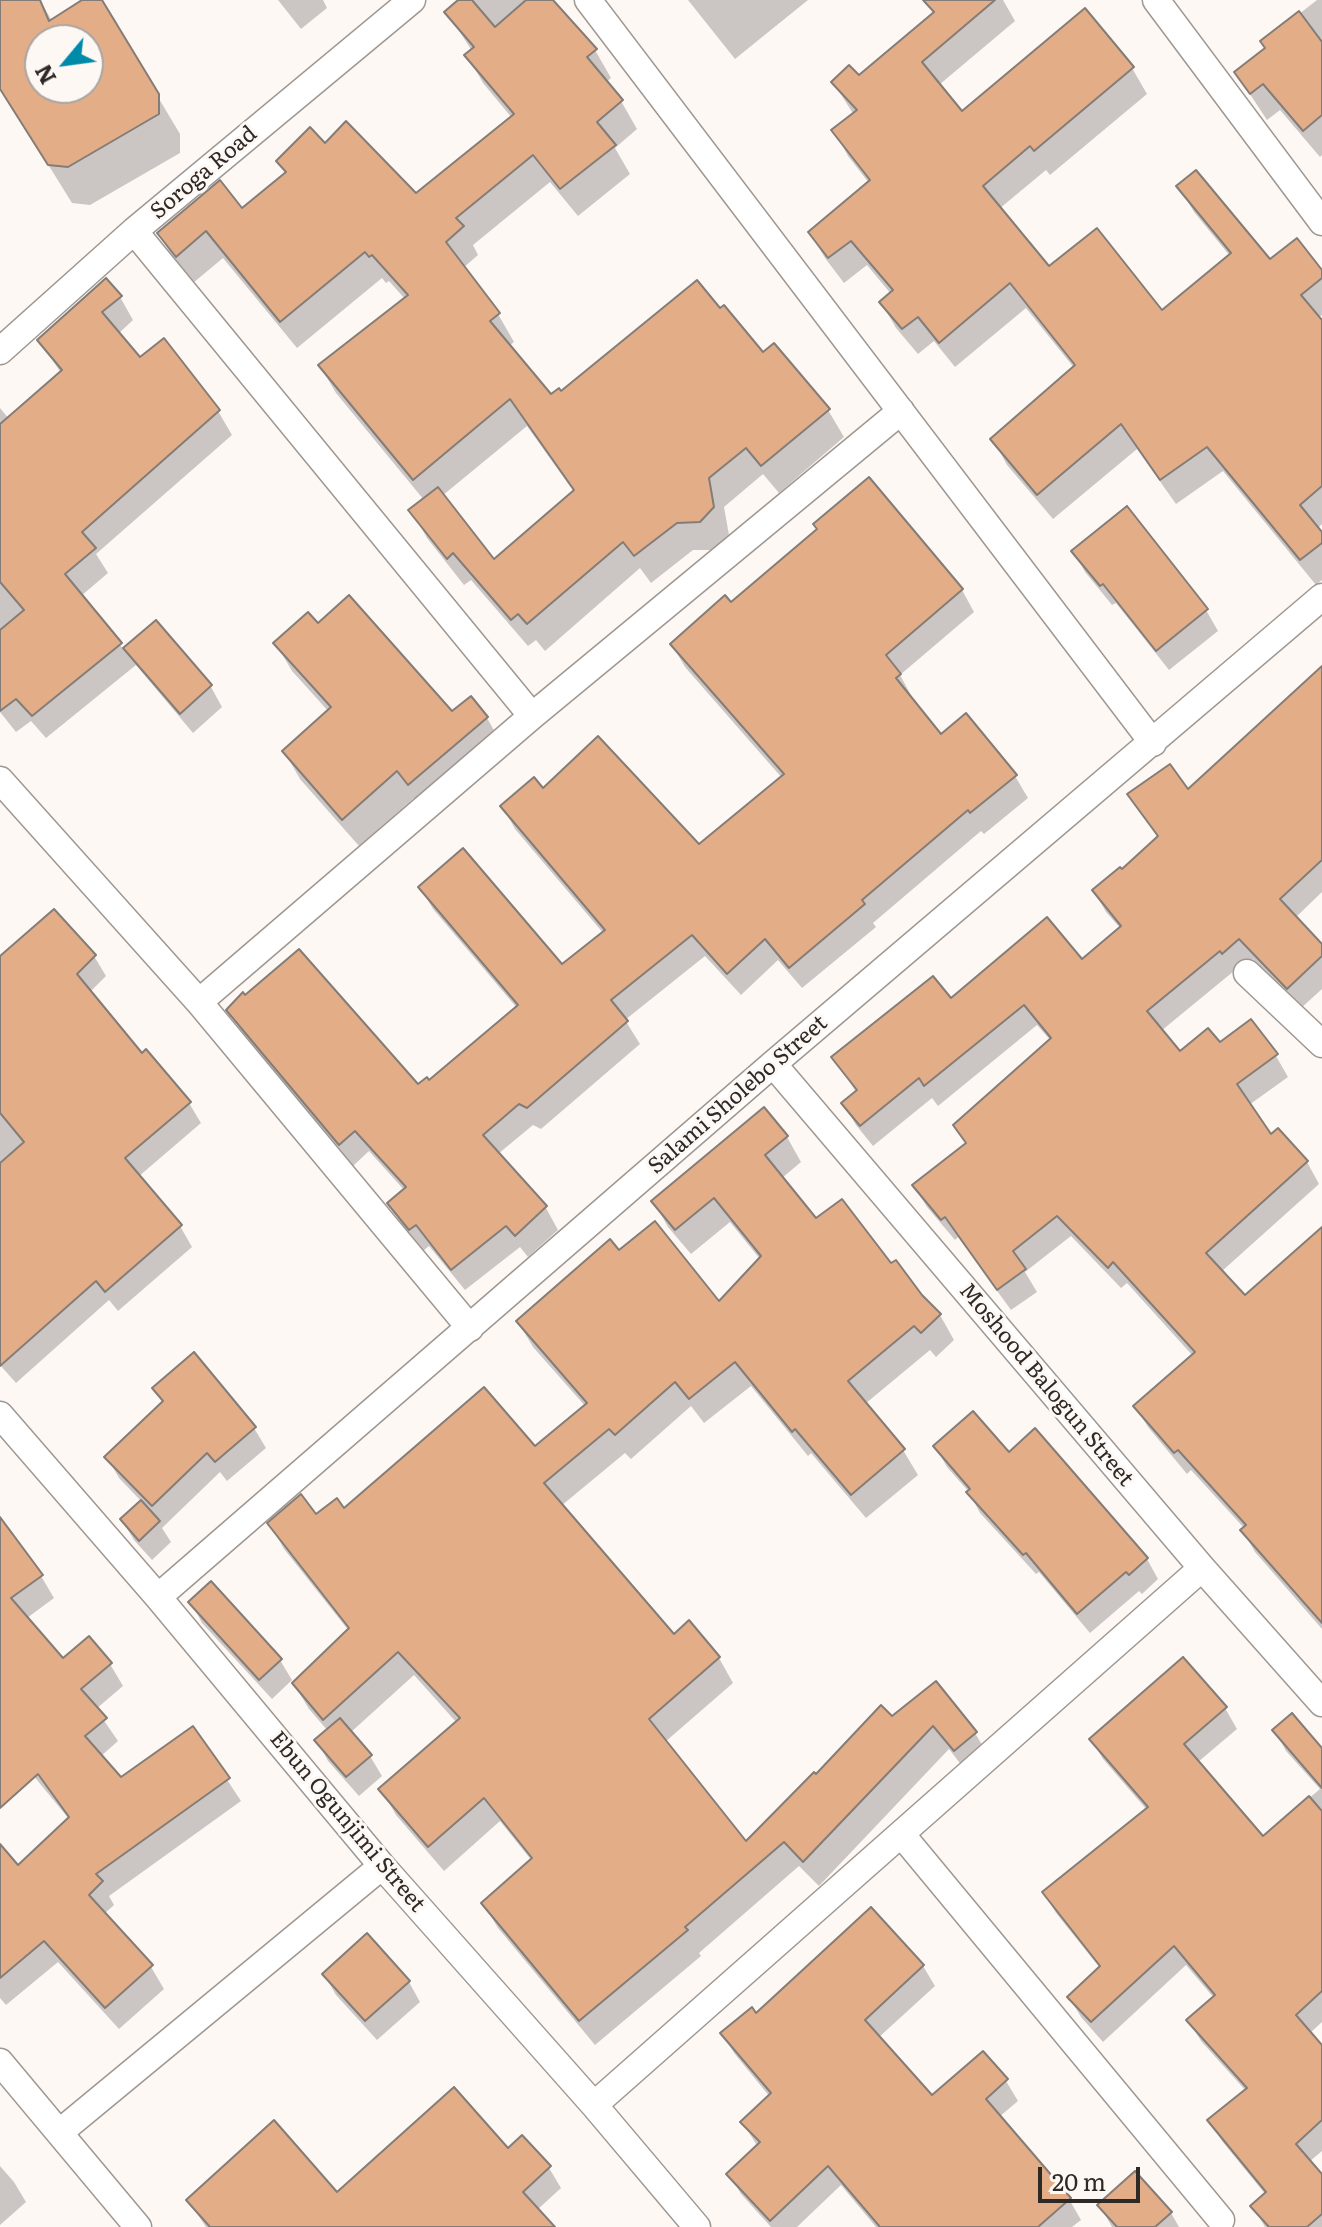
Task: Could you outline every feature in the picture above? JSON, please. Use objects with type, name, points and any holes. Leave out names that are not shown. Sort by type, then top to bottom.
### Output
[{"type":"street","name":"Soroga Road","points":[[0,351],[134,231],[412,0]]},
{"type":"street","points":[[588,0],[1153,743]]},
{"type":"street","points":[[1156,0],[1322,222]]},
{"type":"street","points":[[134,231],[532,716]]},
{"type":"street","points":[[199,1002],[532,716],[901,411]]},
{"type":"street","name":"Salami Sholebo Street","points":[[158,1597],[773,1064],[1322,597]]},
{"type":"street","points":[[0,780],[199,1002],[470,1328]]},
{"type":"street","points":[[1247,973],[1322,1044]]},
{"type":"street","name":"Moshood Balogun Street","points":[[773,1064],[1202,1568],[1322,1703]]},
{"type":"street","name":"Ebun Ogunjimi Street","points":[[0,1415],[158,1597],[382,1866],[594,2105],[697,2227]]},
{"type":"street","points":[[594,2105],[1202,1568]]},
{"type":"street","points":[[902,1835],[1221,2220]]},
{"type":"street","points":[[60,2132],[382,1866]]},
{"type":"street","points":[[0,2062],[138,2227]]},
{"type":"building","points":[[0,0],[40,0],[49,21],[82,0],[102,0],[159,94],[159,114],[68,167],[48,165],[0,89]]},
{"type":"building","points":[[458,0],[472,0],[495,27],[526,0],[553,0],[597,49],[587,57],[623,100],[597,122],[616,145],[560,189],[533,155],[456,218],[464,226],[446,242],[500,313],[490,321],[551,394],[559,388],[561,391],[697,280],[720,308],[724,305],[763,352],[774,343],[830,409],[761,466],[746,448],[709,478],[714,507],[700,522],[677,523],[634,556],[623,542],[527,624],[518,614],[511,620],[453,553],[447,559],[408,510],[438,487],[494,559],[574,490],[510,399],[413,480],[318,365],[408,295],[372,255],[369,257],[365,252],[280,322],[206,231],[176,257],[157,233],[220,180],[242,208],[286,172],[276,161],[310,127],[325,143],[346,121],[416,193],[514,114],[464,55],[474,47],[444,12]]},
{"type":"building","points":[[923,0],[995,0],[922,62],[962,111],[1085,8],[1134,67],[1034,151],[1030,146],[983,186],[1049,266],[1097,228],[1162,310],[1231,253],[1176,186],[1196,170],[1270,259],[1297,238],[1322,270],[1322,278],[1301,295],[1322,320],[1322,486],[1300,505],[1322,532],[1322,543],[1300,560],[1207,447],[1160,480],[1121,424],[1037,495],[990,439],[1075,365],[1010,283],[939,343],[918,317],[902,329],[879,302],[893,290],[851,241],[828,258],[808,232],[870,180],[831,130],[857,110],[831,82],[849,65],[859,75],[934,12]]},
{"type":"building","points":[[1299,11],[1322,42],[1322,115],[1303,131],[1263,84],[1250,94],[1234,72],[1265,48],[1260,41]]},
{"type":"building","points":[[106,278],[122,296],[102,312],[140,357],[164,338],[220,410],[82,532],[96,548],[65,574],[122,643],[32,716],[16,699],[0,711],[0,630],[24,610],[0,582],[0,424],[62,370],[37,340]]},
{"type":"building","points":[[869,477],[963,589],[886,655],[901,674],[896,678],[941,734],[966,713],[1017,775],[970,813],[968,810],[862,900],[865,904],[789,968],[765,939],[727,974],[692,935],[611,1000],[628,1021],[527,1108],[519,1104],[483,1135],[547,1206],[515,1236],[506,1226],[451,1270],[416,1225],[409,1230],[387,1203],[406,1187],[355,1131],[339,1145],[226,1010],[243,992],[245,995],[299,949],[418,1084],[427,1077],[429,1080],[518,1005],[418,887],[463,848],[562,964],[605,930],[500,806],[534,777],[543,788],[598,736],[699,844],[784,774],[670,644],[725,595],[731,602],[817,529],[813,524]]},
{"type":"building","points":[[1127,506],[1208,609],[1156,651],[1103,584],[1100,586],[1071,551]]},
{"type":"building","points":[[349,595],[452,711],[471,696],[488,717],[408,785],[397,771],[342,820],[282,751],[331,707],[273,643],[308,612],[318,623]]},
{"type":"building","points":[[156,620],[212,685],[180,714],[123,648]]},
{"type":"building","points":[[1322,666],[1322,860],[1280,899],[1322,944],[1322,956],[1287,989],[1239,939],[1147,1011],[1180,1051],[1208,1028],[1220,1042],[1251,1019],[1278,1054],[1237,1084],[1271,1134],[1278,1128],[1308,1161],[1206,1253],[1245,1295],[1322,1227],[1322,1623],[1240,1530],[1246,1525],[1178,1450],[1174,1453],[1133,1406],[1195,1352],[1113,1262],[1108,1268],[1057,1216],[1013,1251],[1026,1269],[997,1290],[945,1217],[941,1220],[912,1185],[966,1143],[953,1125],[1051,1038],[1024,1005],[924,1086],[919,1078],[860,1126],[841,1103],[857,1090],[831,1057],[933,976],[951,998],[1047,917],[1082,959],[1121,926],[1092,890],[1120,867],[1122,869],[1158,836],[1127,794],[1170,764],[1188,789]]},
{"type":"building","points":[[54,909],[96,955],[77,974],[142,1053],[146,1049],[191,1102],[125,1158],[182,1225],[105,1292],[96,1281],[0,1366],[0,1163],[24,1142],[0,1113],[0,956]]},
{"type":"building","points":[[764,1107],[788,1136],[765,1155],[816,1218],[842,1199],[891,1263],[896,1260],[922,1295],[941,1314],[921,1333],[914,1326],[848,1381],[905,1449],[851,1495],[795,1429],[792,1432],[735,1362],[689,1399],[675,1382],[615,1435],[609,1429],[544,1483],[674,1634],[689,1620],[720,1657],[649,1719],[746,1841],[814,1772],[816,1774],[881,1705],[892,1716],[936,1681],[977,1732],[954,1751],[933,1726],[803,1862],[784,1842],[685,1927],[688,1930],[579,2021],[481,1903],[532,1858],[484,1798],[428,1847],[378,1789],[460,1718],[398,1652],[323,1720],[292,1683],[349,1628],[267,1523],[301,1494],[316,1514],[337,1498],[344,1508],[484,1387],[535,1446],[587,1403],[516,1321],[610,1239],[619,1250],[655,1221],[719,1301],[761,1256],[714,1198],[675,1230],[651,1201]]},
{"type":"building","points":[[194,1352],[256,1427],[215,1462],[207,1453],[152,1506],[104,1457],[163,1401],[152,1388]]},
{"type":"building","points":[[973,1411],[1009,1452],[1035,1428],[1148,1558],[1129,1575],[1126,1572],[1077,1614],[1026,1553],[1023,1555],[966,1492],[970,1489],[933,1446]]},
{"type":"building","points":[[141,1500],[160,1521],[139,1541],[120,1519]]},
{"type":"building","points":[[0,1517],[43,1575],[11,1598],[63,1658],[89,1636],[112,1663],[81,1689],[107,1718],[85,1736],[121,1777],[193,1726],[230,1778],[96,1874],[103,1881],[89,1895],[153,1965],[105,2008],[44,1941],[0,1978],[0,1844],[18,1865],[69,1817],[38,1774],[0,1808]]},
{"type":"building","points":[[211,1581],[282,1659],[259,1680],[188,1602]]},
{"type":"building","points":[[1183,1657],[1227,1707],[1184,1744],[1263,1836],[1309,1796],[1322,1811],[1322,1991],[1296,2015],[1322,2045],[1322,2120],[1296,2144],[1322,2174],[1322,2214],[1307,2227],[1269,2227],[1250,2206],[1266,2192],[1207,2120],[1247,2088],[1186,2020],[1215,1995],[1174,1946],[1091,2022],[1067,1997],[1100,1966],[1042,1892],[1148,1807],[1089,1739]]},
{"type":"building","points":[[1292,1713],[1322,1748],[1322,1788],[1272,1730]]},
{"type":"building","points":[[340,1718],[372,1755],[346,1777],[314,1740]]},
{"type":"building","points":[[871,1907],[924,1965],[865,2020],[932,2095],[983,2051],[1008,2079],[986,2099],[1071,2198],[1038,2227],[880,2227],[828,2166],[770,2221],[726,2174],[760,2142],[740,2122],[771,2093],[720,2033],[752,2007],[756,2013]]},
{"type":"building","points":[[367,1933],[410,1981],[365,2021],[322,1974]]},
{"type":"building","points":[[454,2087],[508,2148],[522,2135],[551,2166],[523,2192],[555,2227],[210,2227],[186,2200],[274,2120],[337,2192]]},
{"type":"building","points":[[1135,2171],[1172,2212],[1155,2227],[1117,2227],[1097,2205]]}]
